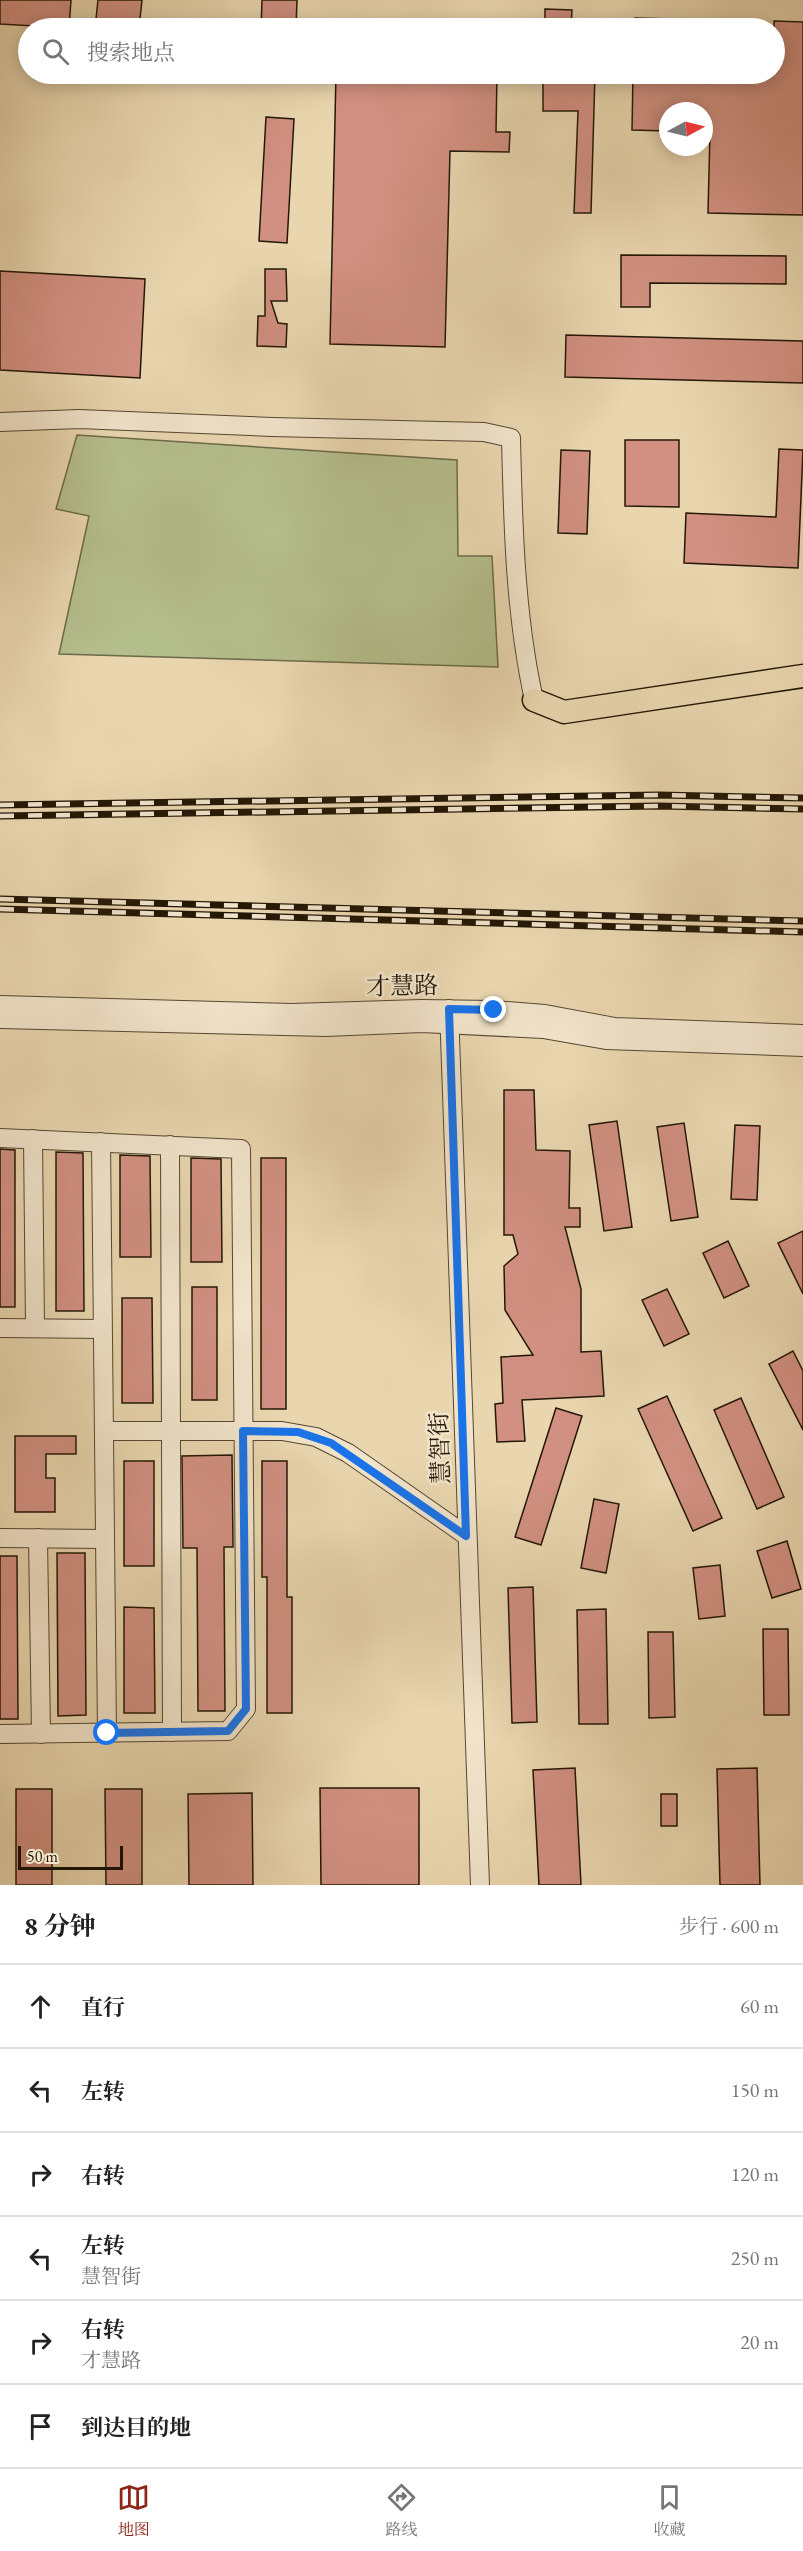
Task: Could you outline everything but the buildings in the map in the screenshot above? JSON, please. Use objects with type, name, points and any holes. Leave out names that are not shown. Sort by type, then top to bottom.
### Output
[{"type":"main road","points":[[534,700],[803,662]]},
{"type":"main road","points":[[534,700],[564,712],[803,676]]},
{"type":"street","points":[[0,422],[79,419],[272,428],[484,432],[511,438],[513,549],[519,613],[534,700]]},
{"type":"street","name":"才慧路","points":[[0,1005],[454,1017],[606,1040],[803,1047]]},
{"type":"street","name":"才慧路","points":[[0,1019],[283,1026],[545,1014],[615,1027],[803,1034]]},
{"type":"street","name":"慧智街","points":[[454,1017],[466,1536],[480,1885]]},
{"type":"street","name":"慧智街","points":[[454,1017],[489,1885]]},
{"type":"street","points":[[0,1138],[240,1149],[246,1709],[228,1731],[0,1734]]},
{"type":"street","points":[[33,1139],[35,1328]]},
{"type":"street","points":[[100,1142],[107,1733]]},
{"type":"street","points":[[170,1145],[172,1732]]},
{"type":"street","points":[[0,1328],[102,1329]]},
{"type":"street","points":[[104,1431],[298,1432],[331,1443],[466,1536]]},
{"type":"street","points":[[0,1538],[105,1539]]},
{"type":"street","points":[[38,1538],[41,1734]]},
{"type":"green space","points":[[77,435],[457,460],[458,556],[492,556],[498,667],[59,654],[89,516],[56,509]]},
{"type":"railway","points":[[0,805],[659,795],[803,798]]},
{"type":"railway","points":[[0,816],[659,806],[803,809]]},
{"type":"railway","points":[[0,899],[803,921]]},
{"type":"railway","points":[[0,909],[803,932]]},
{"type":"route","points":[[107,1733],[228,1731],[246,1709],[243,1431],[298,1432],[331,1443],[363,1462],[466,1536],[449,1009],[494,1010]]}]
